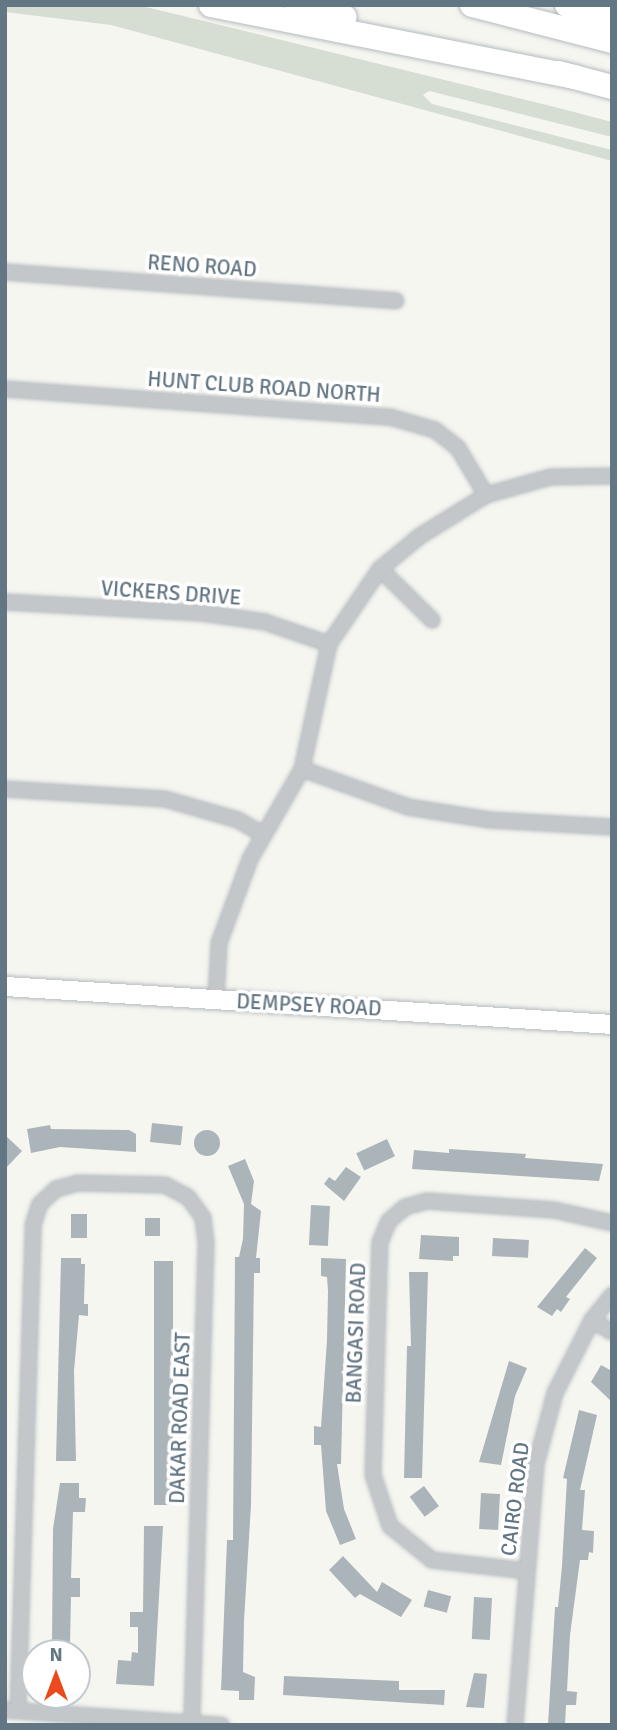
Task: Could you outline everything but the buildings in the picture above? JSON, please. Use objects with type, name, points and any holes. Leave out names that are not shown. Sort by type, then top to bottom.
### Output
[{"type":"highway","points":[[211,5],[576,77]]},
{"type":"highway","points":[[297,5],[612,87]]},
{"type":"highway","points":[[472,5],[612,41]]},
{"type":"highway","points":[[567,5],[612,20]]},
{"type":"main road","name":"DEMPSEY ROAD","points":[[5,986],[612,1024]]},
{"type":"street","name":"RENO ROAD","points":[[5,272],[396,301]]},
{"type":"street","name":"HUNT CLUB ROAD NORTH","points":[[5,389],[390,417],[435,430],[458,448],[486,495]]},
{"type":"street","points":[[216,999],[219,943],[264,835],[302,769],[329,644],[380,569],[420,536],[486,495],[551,477],[612,476]]},
{"type":"street","points":[[380,569],[432,620]]},
{"type":"street","name":"VICKERS DRIVE","points":[[5,602],[228,617],[265,622],[329,644]]},
{"type":"street","points":[[302,769],[408,807],[491,820],[612,827]]},
{"type":"street","points":[[5,789],[165,799],[238,820],[264,835]]},
{"type":"street","name":"DAKAR ROAD EAST","points":[[11,1710],[33,1225],[40,1204],[56,1189],[78,1183],[165,1185],[188,1197],[203,1218],[206,1244],[192,1723]]},
{"type":"street","name":"BANGASI ROAD","points":[[527,1570],[432,1560],[390,1526],[373,1475],[380,1242],[389,1221],[405,1207],[427,1201],[554,1210],[612,1223]]},
{"type":"street","name":"CAIRO ROAD","points":[[515,1725],[536,1464],[555,1393],[592,1320],[612,1295]]},
{"type":"street","points":[[592,1320],[612,1332]]},
{"type":"street","points":[[11,1710],[221,1725]]},
{"type":"shaded area","points":[[5,5],[138,5],[551,106],[612,122],[612,137],[429,91],[423,95],[432,104],[612,150],[612,161],[111,25],[5,12]]}]
